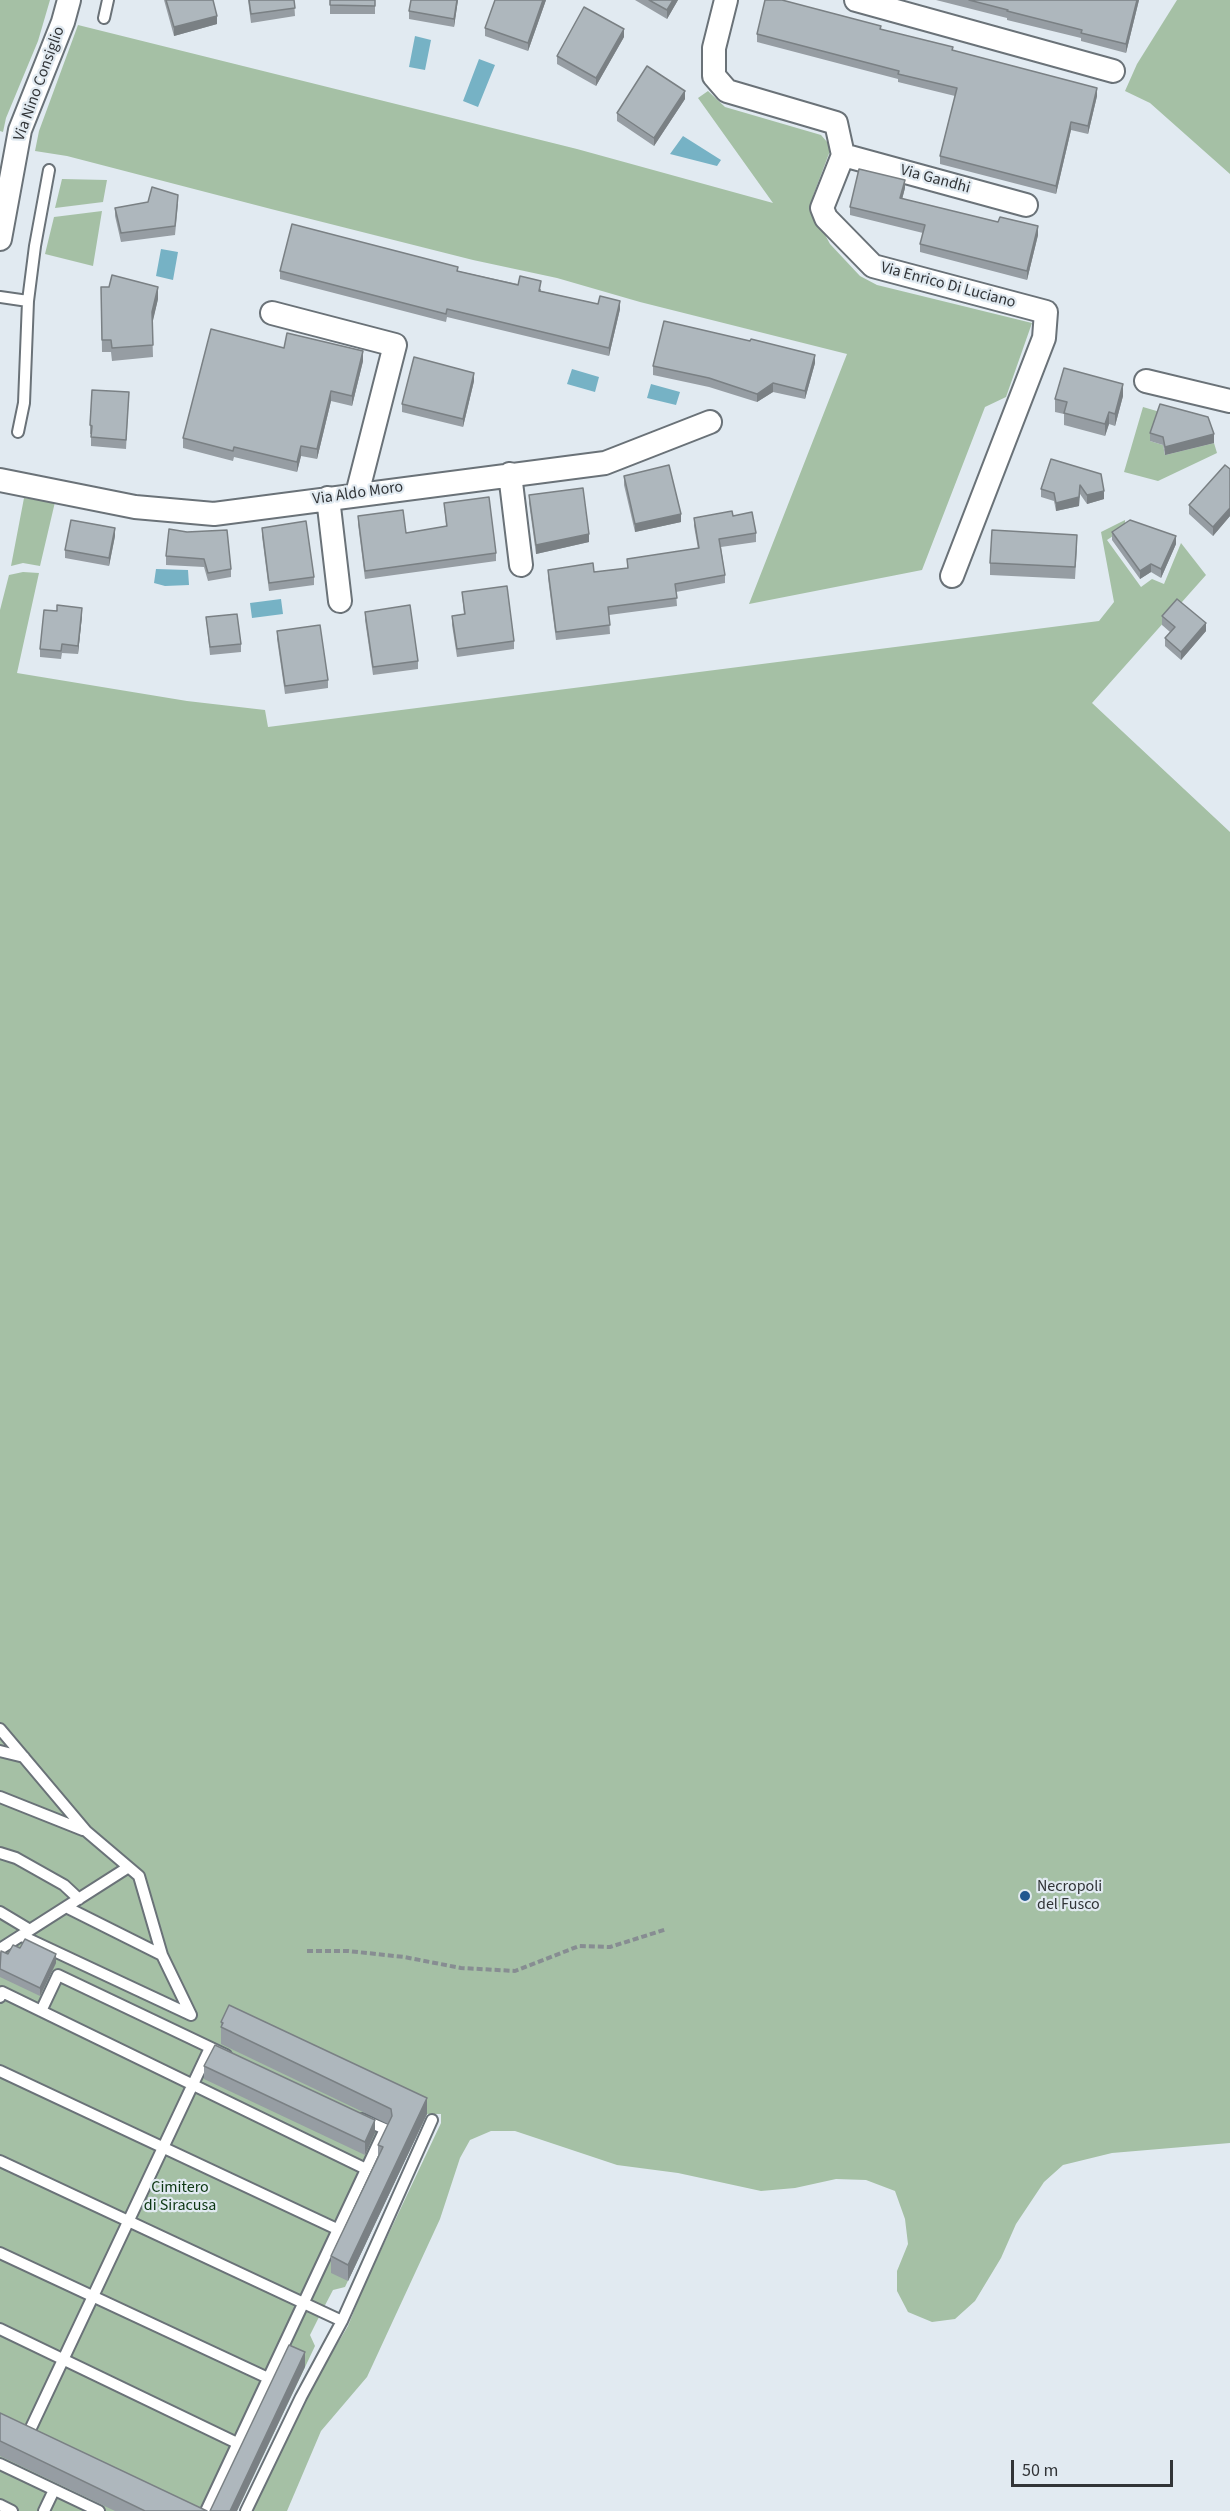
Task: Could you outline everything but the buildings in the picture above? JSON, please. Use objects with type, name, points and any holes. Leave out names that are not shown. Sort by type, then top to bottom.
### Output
[{"type":"street","name":"Via Nino Consiglio","points":[[0,239],[21,130],[63,22],[69,0]]},
{"type":"street","points":[[726,0],[714,48],[714,76],[728,91],[836,123],[843,155]]},
{"type":"street","points":[[856,0],[1113,71]]},
{"type":"street","name":"Via Gandhi","points":[[843,155],[1026,205]]},
{"type":"street","name":"Via Enrico Di Luciano","points":[[843,155],[822,207],[826,218],[873,266],[1046,312],[1044,338],[952,576]]},
{"type":"street","points":[[272,314],[395,345],[357,494]]},
{"type":"street","points":[[1146,381],[1230,401]]},
{"type":"street","name":"Via Aldo Moro","points":[[0,480],[135,507],[214,514],[605,463],[710,422]]},
{"type":"street","points":[[510,474],[521,565]]},
{"type":"street","points":[[328,498],[340,601]]},
{"type":"lane","points":[[104,18],[108,0]]},
{"type":"lane","points":[[18,432],[24,403],[28,300],[49,170]]},
{"type":"lane","points":[[0,297],[28,300]]},
{"type":"lane","points":[[0,1729],[86,1831],[139,1876],[162,1955],[191,2015],[26,1933],[0,1912]]},
{"type":"lane","points":[[0,1751],[24,1757]]},
{"type":"lane","points":[[0,1797],[86,1831]]},
{"type":"lane","points":[[0,1853],[16,1858],[64,1885],[79,1899]]},
{"type":"lane","points":[[0,1949],[127,1868]]},
{"type":"lane","points":[[66,1907],[162,1955]]},
{"type":"lane","points":[[41,2011],[58,1975],[241,2062]]},
{"type":"lane","points":[[0,1997],[2,1992],[366,2169]]},
{"type":"lane","points":[[29,2432],[210,2048]]},
{"type":"lane","points":[[0,2071],[339,2230]]},
{"type":"lane","points":[[206,2511],[385,2129],[354,2115]]},
{"type":"lane","points":[[246,2511],[301,2397],[342,2321],[432,2120]]},
{"type":"lane","points":[[0,2161],[342,2321]]},
{"type":"lane","points":[[0,2253],[268,2378]]},
{"type":"lane","points":[[0,2329],[237,2443]]},
{"type":"lane","points":[[0,2464],[99,2511]]},
{"type":"lane","points":[[44,2511],[54,2490]]},
{"type":"lane","points":[[0,2505],[12,2511]]},
{"type":"path","points":[[307,1951],[348,1951],[461,1968],[515,1971],[579,1946],[610,1947],[667,1929]]},
{"type":"green space","points":[[0,0],[50,0],[38,41],[6,118],[3,132],[0,131]]},
{"type":"green space","points":[[1177,0],[1230,0],[1230,174],[1150,103],[1125,91],[1137,64]]},
{"type":"green space","points":[[78,25],[577,149],[773,203],[698,98],[708,91],[725,107],[821,135],[828,143],[830,151],[813,196],[816,218],[830,244],[860,276],[877,285],[1032,323],[1006,397],[985,407],[922,570],[749,604],[847,354],[640,302],[557,278],[473,260],[67,156],[35,151],[39,131]]},
{"type":"green space","points":[[62,179],[107,180],[103,202],[55,208]]},
{"type":"green space","points":[[102,211],[93,266],[45,254],[54,217]]},
{"type":"green space","points":[[1143,407],[1160,412],[1150,441],[1163,445],[1165,455],[1214,443],[1217,453],[1158,481],[1124,472]]},
{"type":"green space","points":[[24,498],[55,502],[40,566],[23,563],[11,566]]},
{"type":"green space","name":"Cimitero di Siracusa","points":[[1125,520],[1125,528],[1107,540],[1141,587],[1152,579],[1164,584],[1181,543],[1206,575],[1092,703],[1230,832],[1230,2143],[1112,2153],[1063,2165],[1044,2182],[1016,2224],[1001,2258],[975,2301],[955,2319],[932,2322],[908,2312],[897,2291],[897,2271],[908,2244],[905,2219],[895,2191],[866,2180],[836,2179],[795,2188],[761,2191],[678,2173],[617,2165],[515,2131],[491,2131],[470,2140],[460,2158],[440,2219],[367,2377],[321,2431],[287,2511],[252,2511],[320,2373],[348,2326],[364,2286],[441,2123],[441,2114],[427,2114],[345,2287],[333,2290],[310,2335],[315,2346],[237,2511],[0,2511],[0,610],[9,575],[23,572],[39,573],[17,673],[187,701],[265,710],[268,727],[1099,621],[1114,602],[1101,532]]},
{"type":"water","points":[[415,36],[431,40],[425,70],[409,67]]},
{"type":"water","points":[[479,59],[495,65],[478,107],[463,101]]},
{"type":"water","points":[[683,136],[721,160],[717,166],[670,154]]},
{"type":"water","points":[[161,249],[178,252],[173,280],[156,276]]},
{"type":"water","points":[[572,369],[599,377],[595,392],[567,384]]},
{"type":"water","points":[[651,384],[680,392],[676,405],[647,398]]},
{"type":"water","points":[[156,569],[188,570],[189,585],[165,586],[154,583]]},
{"type":"water","points":[[281,599],[283,614],[252,618],[250,603]]},
{"type":"place","name":"Necropoli del Fusco","points":[[1025,1896]]}]
